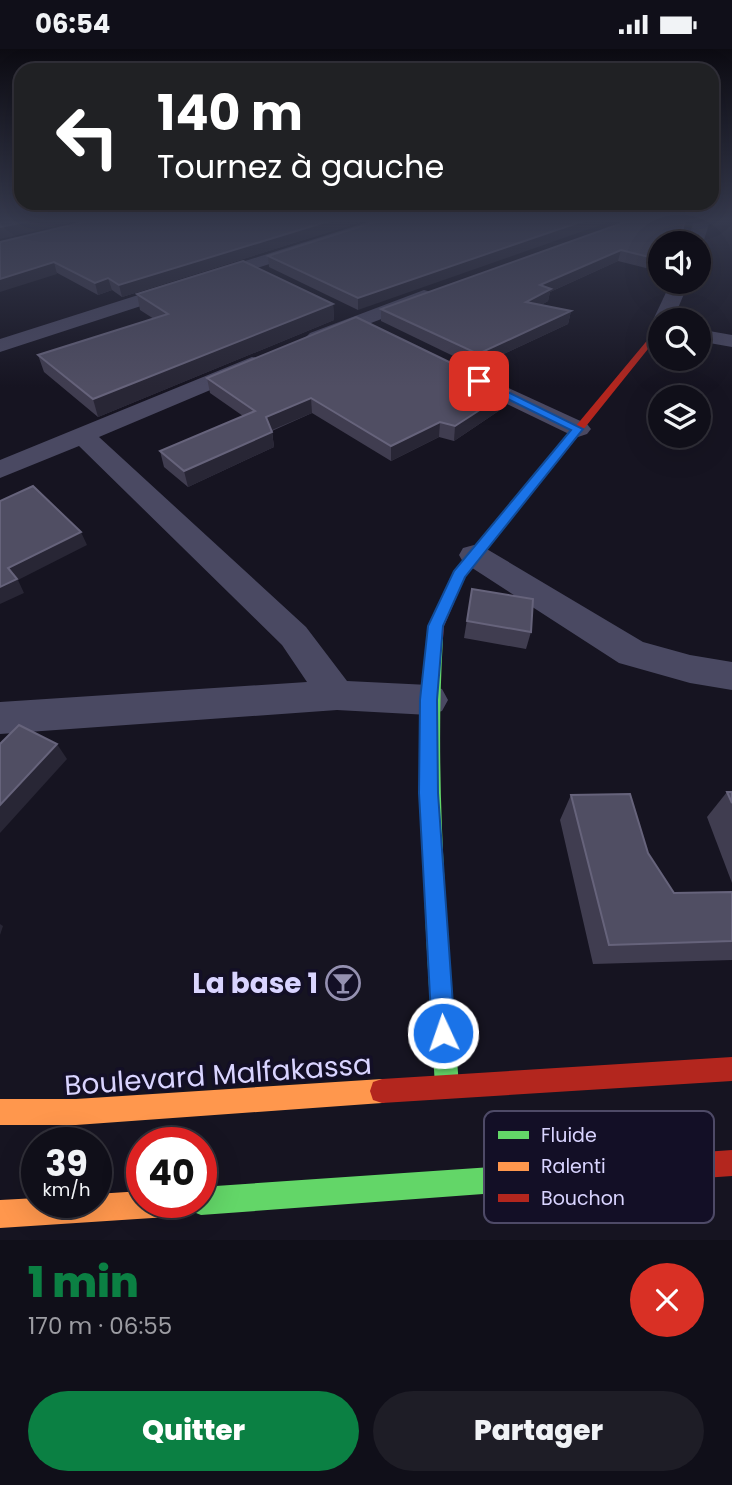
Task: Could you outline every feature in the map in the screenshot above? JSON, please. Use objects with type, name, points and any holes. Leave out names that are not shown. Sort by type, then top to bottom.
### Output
[{"type":"street","points":[[0,346],[213,277]]},
{"type":"street","points":[[293,347],[443,289]]},
{"type":"street","points":[[331,309],[380,333]]},
{"type":"street","points":[[711,337],[732,341]]},
{"type":"street","points":[[447,1086],[429,793],[429,700],[436,626],[459,575],[648,343]]},
{"type":"street","points":[[0,470],[268,358]]},
{"type":"street","points":[[442,363],[578,429]]},
{"type":"street","points":[[83,436],[294,636],[337,695]]},
{"type":"street","points":[[474,555],[632,653],[690,669],[732,676]]},
{"type":"street","points":[[0,718],[337,695],[429,700]]},
{"type":"street","name":"Boulevard Malfakassa","points":[[80,1127],[447,1086],[732,1069]]},
{"type":"street","name":"Boulevard Malfakassa","points":[[0,1112],[67,1127]]},
{"type":"street","points":[[714,1164],[732,1163]]},
{"type":"street","points":[[217,1200],[484,1181]]},
{"type":"building","points":[[82,277],[147,277],[119,285],[108,278],[95,283]]},
{"type":"building","points":[[193,277],[276,277],[333,304],[93,399],[38,355],[168,314],[137,294]]},
{"type":"building","points":[[312,277],[421,277],[358,298]]},
{"type":"building","points":[[472,277],[559,277],[540,285],[551,289],[526,302],[571,311],[478,354],[381,309]]},
{"type":"building","points":[[356,317],[509,391],[455,426],[440,422],[391,446],[311,398],[266,417],[272,432],[184,471],[160,451],[255,411],[207,378]]},
{"type":"building","points":[[33,486],[81,532],[8,568],[17,579],[0,587],[0,501]]},
{"type":"building","points":[[472,589],[533,599],[531,632],[467,621]]},
{"type":"building","points":[[19,725],[57,744],[0,805],[0,744]]},
{"type":"building","points":[[630,794],[648,853],[674,893],[732,892],[732,941],[609,945],[571,795]]},
{"type":"traffic: fast","points":[[435,638],[431,694],[430,806],[447,1086]]},
{"type":"traffic: fast","points":[[217,1200],[484,1181]]},
{"type":"traffic: slow","points":[[0,1112],[76,1112],[382,1091]]},
{"type":"traffic: slow","points":[[0,1214],[126,1206]]},
{"type":"traffic: jam","points":[[435,638],[436,626],[459,575],[648,343]]},
{"type":"traffic: jam","points":[[382,1091],[732,1069]]},
{"type":"traffic: jam","points":[[714,1164],[732,1163]]},
{"type":"place","name":"La base 1","points":[[343,983]]},
{"type":"route","points":[[443,1033],[429,793],[429,700],[436,626],[459,575],[578,429],[479,381]]}]
